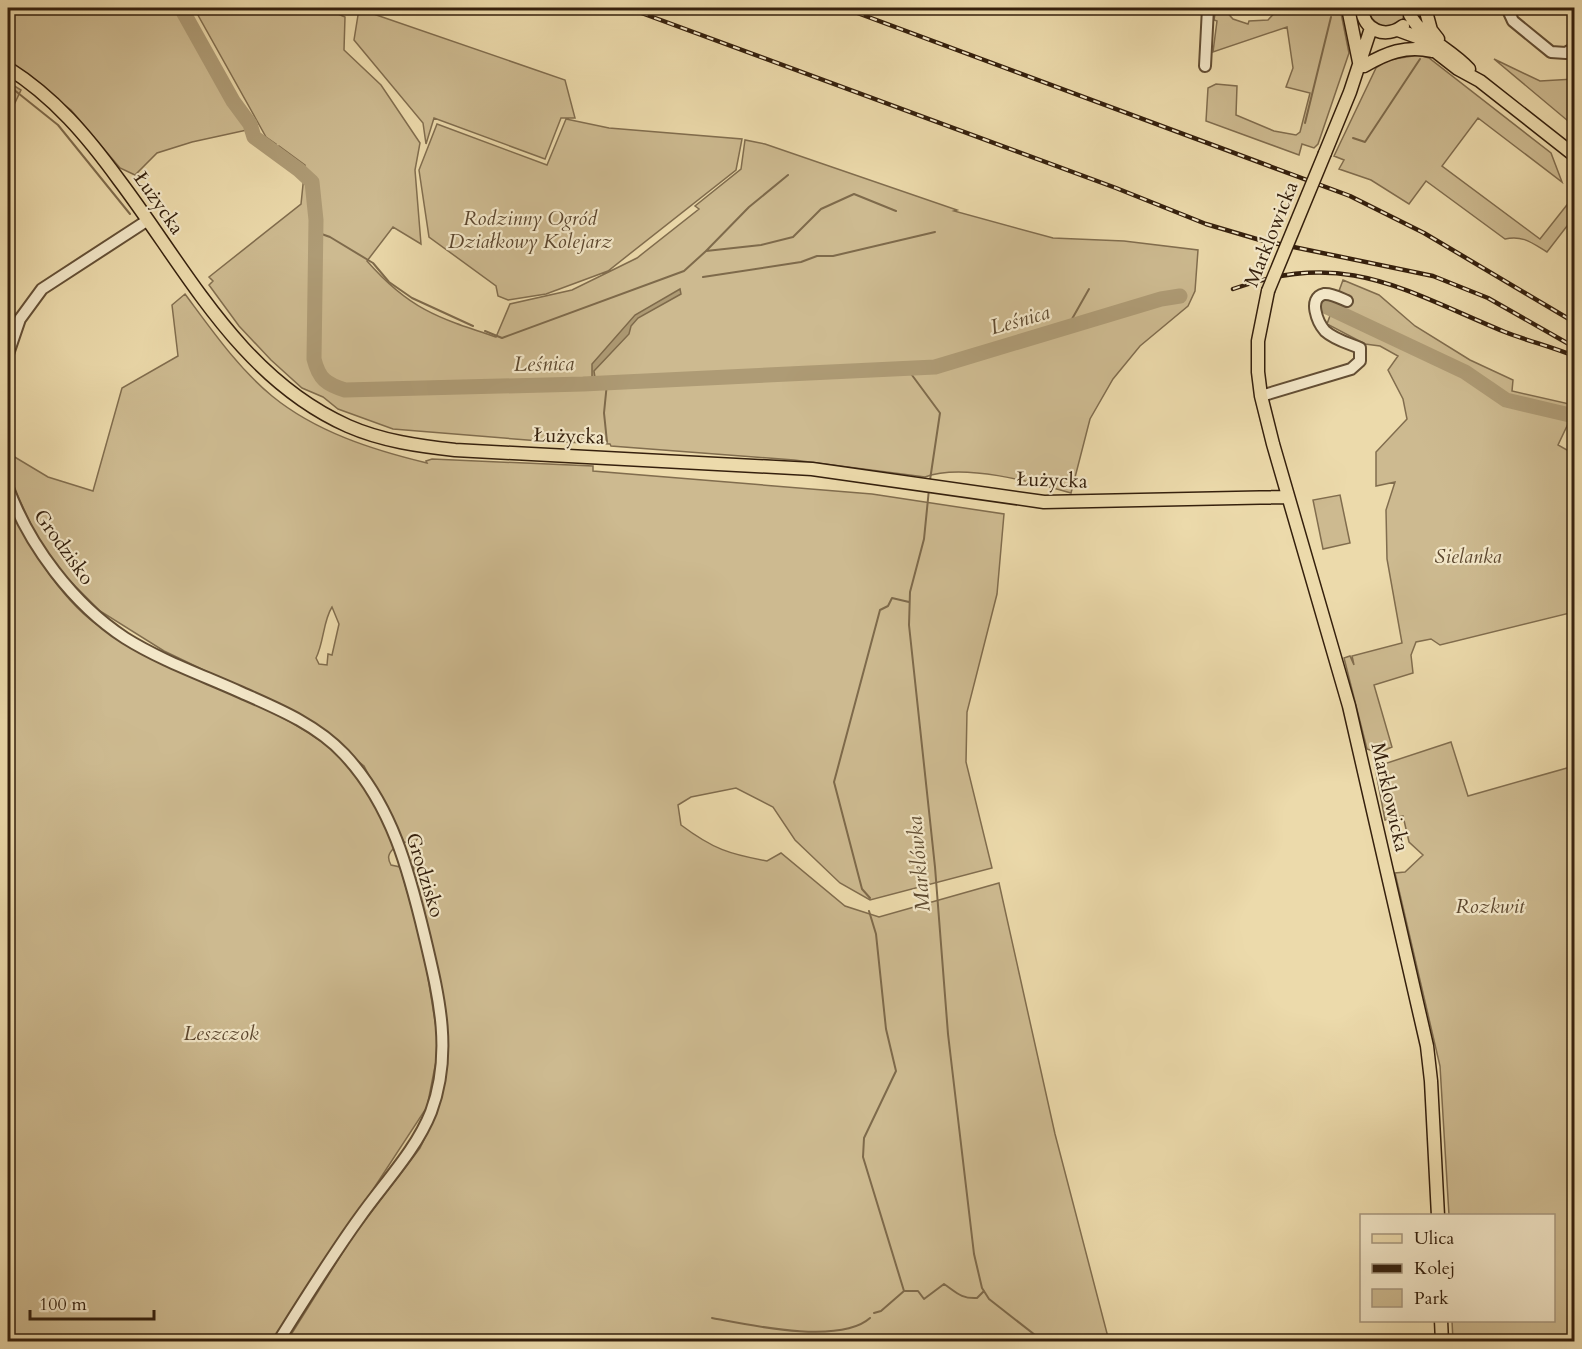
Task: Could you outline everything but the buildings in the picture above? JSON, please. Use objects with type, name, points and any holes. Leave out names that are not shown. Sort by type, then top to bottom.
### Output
[{"type":"main road","points":[[1348,8],[1362,65],[1407,48],[1439,48]]},
{"type":"main road","points":[[1362,8],[1364,19],[1377,31],[1398,30],[1439,48]]},
{"type":"main road","points":[[1425,8],[1439,48]]},
{"type":"main road","points":[[1398,30],[1411,11],[1422,31],[1439,48],[1575,155]]},
{"type":"main road","name":"Marklowicka","points":[[1377,31],[1276,270],[1259,331],[1258,372],[1261,396],[1288,497],[1349,706],[1427,1046],[1438,1214]]},
{"type":"main road","name":"Łużycka","points":[[8,68],[67,114],[91,141],[231,336],[256,363],[306,402],[349,426],[369,433],[423,446],[455,450],[812,469],[1044,502],[1288,497]]},
{"type":"main road","points":[[1441,1322],[1442,1341]]},
{"type":"street","points":[[1205,66],[1208,8]]},
{"type":"street","points":[[1508,8],[1514,21],[1551,52],[1566,53],[1575,48]]},
{"type":"street","points":[[8,354],[20,319],[42,289],[148,220]]},
{"type":"street","points":[[1261,396],[1351,369],[1360,361],[1359,348],[1334,338],[1324,330],[1315,311],[1320,295],[1327,293],[1347,301]]},
{"type":"street","name":"Grodzisko","points":[[8,488],[23,523],[55,570],[85,605],[113,629],[162,657],[291,716],[337,747],[358,771],[380,803],[407,863],[443,1021],[443,1055],[434,1103],[421,1133],[342,1243],[278,1341]]},
{"type":"green space","points":[[8,8],[176,8],[247,130],[192,142],[157,153],[135,175],[120,168],[71,110],[8,61]]},
{"type":"green space","points":[[194,8],[324,8],[345,17],[344,50],[381,85],[420,143],[415,170],[421,244],[393,227],[367,261],[397,290],[426,310],[457,324],[496,337],[510,304],[572,290],[637,258],[699,209],[695,206],[741,169],[745,140],[765,144],[957,210],[954,211],[1053,238],[1124,241],[1198,250],[1195,291],[1188,306],[1140,346],[1113,379],[1090,419],[1071,493],[1018,479],[978,473],[941,473],[925,477],[794,460],[393,429],[338,409],[323,397],[302,388],[239,326],[209,285],[213,281],[209,277],[301,204],[305,165],[279,146],[275,151],[276,144],[266,137]]},
{"type":"green space","points":[[1216,8],[1223,8],[1233,19],[1248,24],[1249,21],[1268,20],[1279,8],[1340,8],[1349,53],[1318,144],[1314,148],[1302,144],[1299,155],[1206,121],[1208,88],[1216,84],[1237,86],[1236,115],[1274,131],[1296,135],[1300,132],[1310,93],[1286,87],[1293,68],[1287,27],[1213,52],[1217,21],[1214,20]]},
{"type":"green space","points":[[1367,8],[1406,8],[1400,23],[1388,27],[1376,22]]},
{"type":"green space","points":[[359,9],[565,80],[575,118],[561,118],[545,159],[434,118],[426,144],[423,123],[354,40]]},
{"type":"green space","points":[[1419,55],[1429,58],[1551,153],[1562,182],[1478,118],[1442,166],[1540,239],[1574,196],[1574,217],[1547,252],[1522,239],[1505,239],[1426,181],[1409,204],[1371,180],[1339,169],[1344,160],[1334,156],[1376,68],[1388,60]]},
{"type":"green space","points":[[1494,59],[1540,81],[1574,79],[1574,126]]},
{"type":"green space","points":[[8,82],[21,90],[13,107],[8,106]]},
{"type":"green space","name":"Rodzinny Ogród Działkowy Kolejarz","points":[[566,119],[609,128],[742,139],[736,170],[608,271],[546,294],[508,300],[498,296],[496,286],[429,237],[419,170],[437,124],[547,165]]},
{"type":"green space","name":"Sielanka","points":[[1343,280],[1379,295],[1415,326],[1470,360],[1513,380],[1512,391],[1574,405],[1574,426],[1568,424],[1558,445],[1574,454],[1574,612],[1440,645],[1431,639],[1416,642],[1411,655],[1413,673],[1374,685],[1392,747],[1378,753],[1367,749],[1344,658],[1350,656],[1354,665],[1352,656],[1402,643],[1387,559],[1386,510],[1395,482],[1376,486],[1376,452],[1407,419],[1403,399],[1388,370],[1398,356],[1380,346],[1365,344],[1327,324]]},
{"type":"green space","points":[[185,294],[248,373],[289,409],[326,430],[366,446],[427,463],[426,461],[432,459],[593,466],[593,471],[872,494],[1004,514],[997,594],[967,712],[966,762],[992,868],[870,900],[840,883],[795,840],[773,807],[736,788],[691,797],[678,805],[681,825],[703,840],[732,853],[767,861],[781,853],[845,906],[879,917],[999,883],[1055,1134],[1109,1341],[287,1341],[353,1236],[420,1148],[437,1112],[447,1044],[412,860],[424,841],[419,837],[414,843],[404,842],[364,766],[306,719],[164,651],[100,611],[56,567],[33,529],[11,481],[8,453],[48,477],[93,491],[122,388],[178,356],[172,305]],"holes":[[[332,607],[339,624],[332,655],[328,654],[327,665],[319,664],[316,658]]]},
{"type":"green space","points":[[1340,495],[1350,543],[1323,549],[1313,500]]},
{"type":"green space","name":"Leszczok","points":[[8,504],[35,553],[57,585],[96,624],[160,661],[266,709],[299,727],[329,747],[355,771],[371,797],[394,848],[390,852],[390,863],[400,867],[423,947],[439,1046],[427,1107],[279,1333],[264,1341],[8,1341]]},
{"type":"green space","name":"Rozkwit","points":[[1451,742],[1468,796],[1574,766],[1574,1341],[1453,1341],[1452,1322],[1555,1322],[1555,1214],[1449,1214],[1440,1066],[1395,873],[1405,872],[1423,855],[1409,842],[1403,816],[1385,820],[1375,767]]},
{"type":"shaded area","points":[[680,289],[681,294],[638,318],[631,326],[629,334],[594,371],[596,384],[592,384],[592,364],[635,315]]},
{"type":"waterway","name":"Leśnica","points":[[181,8],[233,101],[250,124],[254,137],[312,182],[316,220],[314,359],[324,380],[345,390],[583,384],[935,367],[1161,299],[1180,296]]},
{"type":"waterway","points":[[1305,123],[1331,17]]},
{"type":"waterway","points":[[1353,138],[1365,142],[1420,59]]},
{"type":"waterway","points":[[8,85],[58,125],[130,214]]},
{"type":"waterway","points":[[706,251],[749,207],[788,175]]},
{"type":"waterway","points":[[485,331],[502,338],[684,271],[706,251],[761,245],[793,237],[821,209],[854,194],[896,211]]},
{"type":"waterway","points":[[316,232],[330,237],[373,263],[389,282],[412,298],[473,326]]},
{"type":"waterway","points":[[703,277],[801,262],[817,256],[833,256],[935,232]]},
{"type":"waterway","points":[[1068,326],[1089,289]]},
{"type":"waterway","name":"Leśnica","points":[[1327,307],[1465,372],[1506,400],[1574,416]]},
{"type":"waterway","name":"Marklówka","points":[[906,367],[940,413],[930,480]]},
{"type":"waterway","points":[[607,383],[604,413],[607,442]]},
{"type":"waterway","name":"Marklówka","points":[[929,489],[924,539],[910,592],[909,625],[935,867],[948,1034],[974,1254],[982,1288],[989,1299],[1044,1342]]},
{"type":"waterway","points":[[870,898],[862,889],[834,782],[880,610],[888,606],[892,598],[909,602]]},
{"type":"waterway","points":[[869,911],[876,934],[886,1029],[896,1071],[864,1138],[863,1157],[904,1291]]},
{"type":"waterway","points":[[874,1313],[881,1311],[904,1291],[918,1291],[924,1299],[944,1284],[967,1297],[977,1298],[984,1291]]},
{"type":"waterway","points":[[712,1318],[770,1328],[817,1332],[856,1326],[870,1318]]},
{"type":"railway","points":[[628,8],[1116,188],[1206,224],[1260,240],[1433,276],[1488,298],[1574,347]]},
{"type":"railway","points":[[844,8],[1350,196],[1424,233],[1574,322]]},
{"type":"railway","points":[[1233,289],[1273,277],[1309,273],[1342,274],[1374,280],[1436,302],[1505,332],[1574,356]]}]
